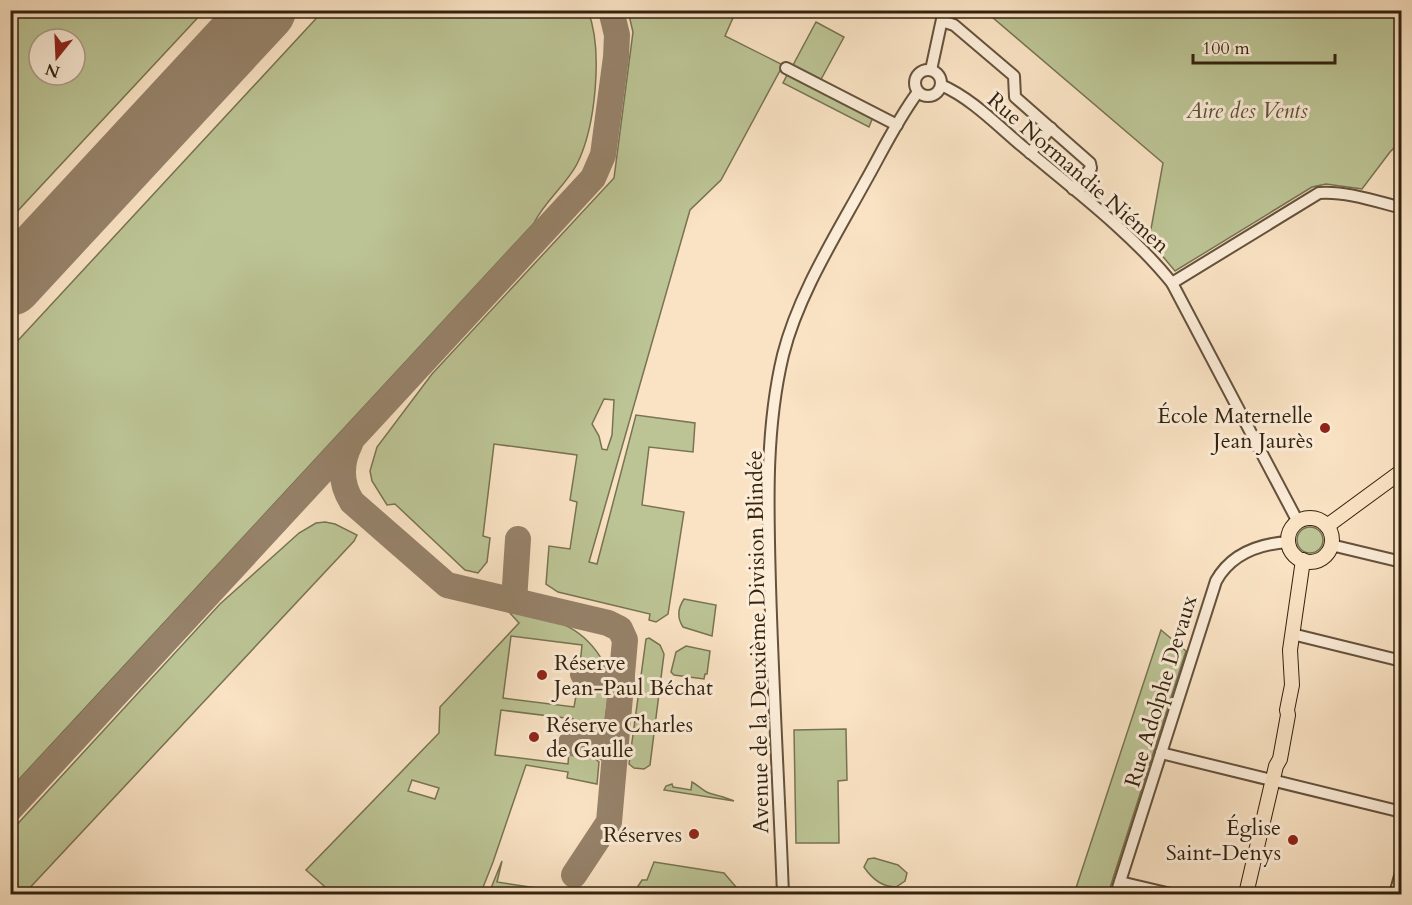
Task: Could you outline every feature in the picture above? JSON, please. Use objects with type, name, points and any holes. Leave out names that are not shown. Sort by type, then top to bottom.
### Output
[{"type":"main road","points":[[1327,526],[1401,471]]},
{"type":"main road","points":[[1311,518],[1327,526],[1331,534],[1331,545],[1323,557],[1316,561],[1303,560],[1295,556],[1288,542],[1291,530],[1298,522],[1311,518]]},
{"type":"main road","points":[[1246,894],[1275,773],[1273,757],[1279,723],[1287,710],[1292,685],[1290,650],[1303,560]]},
{"type":"street","points":[[931,70],[943,16],[1014,76],[1015,97],[1090,163],[1092,168],[1073,189]]},
{"type":"street","points":[[786,68],[897,125]]},
{"type":"street","points":[[924,70],[931,70],[940,77],[941,85],[937,93],[929,96],[918,92],[914,84],[917,75],[924,70]]},
{"type":"street","name":"Rue Normandie Niémen","points":[[941,85],[957,92],[1073,189],[1137,244],[1172,283],[1298,522]]},
{"type":"street","name":"Avenue de la Deuxième Division Blindée","points":[[783,894],[768,515],[769,459],[774,410],[784,354],[811,284],[897,125],[918,92]]},
{"type":"street","points":[[1030,153],[1051,128]]},
{"type":"street","points":[[1172,283],[1319,193],[1329,192],[1401,208]]},
{"type":"street","name":"Rue Adolphe Devaux","points":[[1116,894],[1213,587],[1227,565],[1257,547],[1268,543],[1288,542]]},
{"type":"street","points":[[1331,545],[1401,562]]},
{"type":"street","points":[[1292,634],[1401,661]]},
{"type":"street","points":[[1161,753],[1275,773],[1401,812]]},
{"type":"street","points":[[1395,894],[1401,869]]},
{"type":"street","points":[[1120,882],[1171,894]]},
{"type":"green space","points":[[324,10],[588,11],[593,27],[596,66],[593,109],[584,148],[572,172],[534,223],[11,788],[11,348]]},
{"type":"green space","points":[[10,11],[204,11],[11,218]]},
{"type":"green space","points":[[628,11],[736,11],[725,36],[783,65],[721,180],[690,210],[589,562],[597,564],[636,415],[695,423],[693,452],[649,447],[642,505],[684,512],[668,614],[656,622],[649,620],[650,614],[558,592],[546,584],[549,546],[570,549],[577,502],[570,500],[577,455],[494,444],[483,536],[490,538],[487,562],[478,573],[465,570],[395,504],[387,505],[372,481],[370,471],[377,447],[432,374],[614,178],[633,32]],"holes":[[[604,399],[614,400],[612,435],[607,450],[602,449],[599,436],[592,424]]]},
{"type":"green space","name":"Aire des Vents","points":[[985,11],[1401,11],[1401,141],[1362,189],[1326,184],[1312,187],[1175,271],[1149,240],[1163,163]]},
{"type":"green space","points":[[816,22],[844,37],[819,83],[792,67]]},
{"type":"green space","points":[[787,75],[807,82],[842,103],[873,117],[869,127],[783,83]]},
{"type":"green space","points":[[316,523],[335,524],[357,535],[354,541],[24,894],[11,894],[11,831],[220,604],[299,533]]},
{"type":"green space","points":[[1310,527],[1319,531],[1323,540],[1319,549],[1310,553],[1301,549],[1297,540],[1301,531]]},
{"type":"green space","points":[[684,599],[716,605],[712,636],[683,627],[679,613]]},
{"type":"green space","points":[[508,611],[552,620],[564,625],[586,639],[604,663],[599,668],[580,665],[582,645],[511,636],[503,698],[574,707],[578,685],[586,687],[587,682],[605,684],[609,690],[604,728],[599,733],[572,731],[573,719],[501,710],[495,755],[568,764],[569,752],[592,756],[599,762],[597,784],[567,778],[568,772],[526,765],[482,890],[489,893],[502,861],[497,882],[537,888],[531,894],[333,894],[306,870],[439,733],[440,707],[519,623]],"holes":[[[412,780],[439,788],[435,799],[408,791]]]},
{"type":"green space","points":[[1161,630],[1186,651],[1108,894],[1074,894]]},
{"type":"green space","points":[[649,638],[660,645],[664,654],[650,765],[644,769],[634,768],[629,764],[646,639]]},
{"type":"green space","points":[[686,646],[710,651],[707,674],[704,679],[674,675],[671,672],[676,652]]},
{"type":"green space","points":[[846,729],[847,780],[838,781],[839,843],[796,843],[794,730]]},
{"type":"green space","points":[[692,782],[707,792],[734,801],[664,790],[666,786],[672,784],[673,787],[691,790]]},
{"type":"green space","points":[[874,858],[898,865],[907,873],[905,881],[896,887],[878,882],[864,867],[868,859]]},
{"type":"green space","points":[[654,862],[724,873],[742,894],[695,894],[653,889],[651,894],[633,894],[642,880],[647,880]]},
{"type":"taxiway","points":[[10,809],[593,178],[603,155],[616,57],[617,35],[611,10]]},
{"type":"taxiway","points":[[350,444],[344,459],[343,481],[352,502],[447,585],[608,623],[620,629],[625,640],[609,822],[574,875]]},
{"type":"taxiway","points":[[514,601],[518,539]]},
{"type":"taxiway","points":[[583,674],[622,680]]},
{"type":"taxiway","points":[[571,743],[615,749]]},
{"type":"runway","points":[[10,284],[264,10]]},
{"type":"place","name":"École Maternelle Jean Jaurès","points":[[1325,428]]},
{"type":"place","name":"Réserve Jean-Paul Béchat","points":[[542,675]]},
{"type":"place","name":"Réserve Charles de Gaulle","points":[[534,737]]},
{"type":"place","name":"Réserves","points":[[694,834]]},
{"type":"place","name":"Église Saint-Denys","points":[[1293,840]]}]
